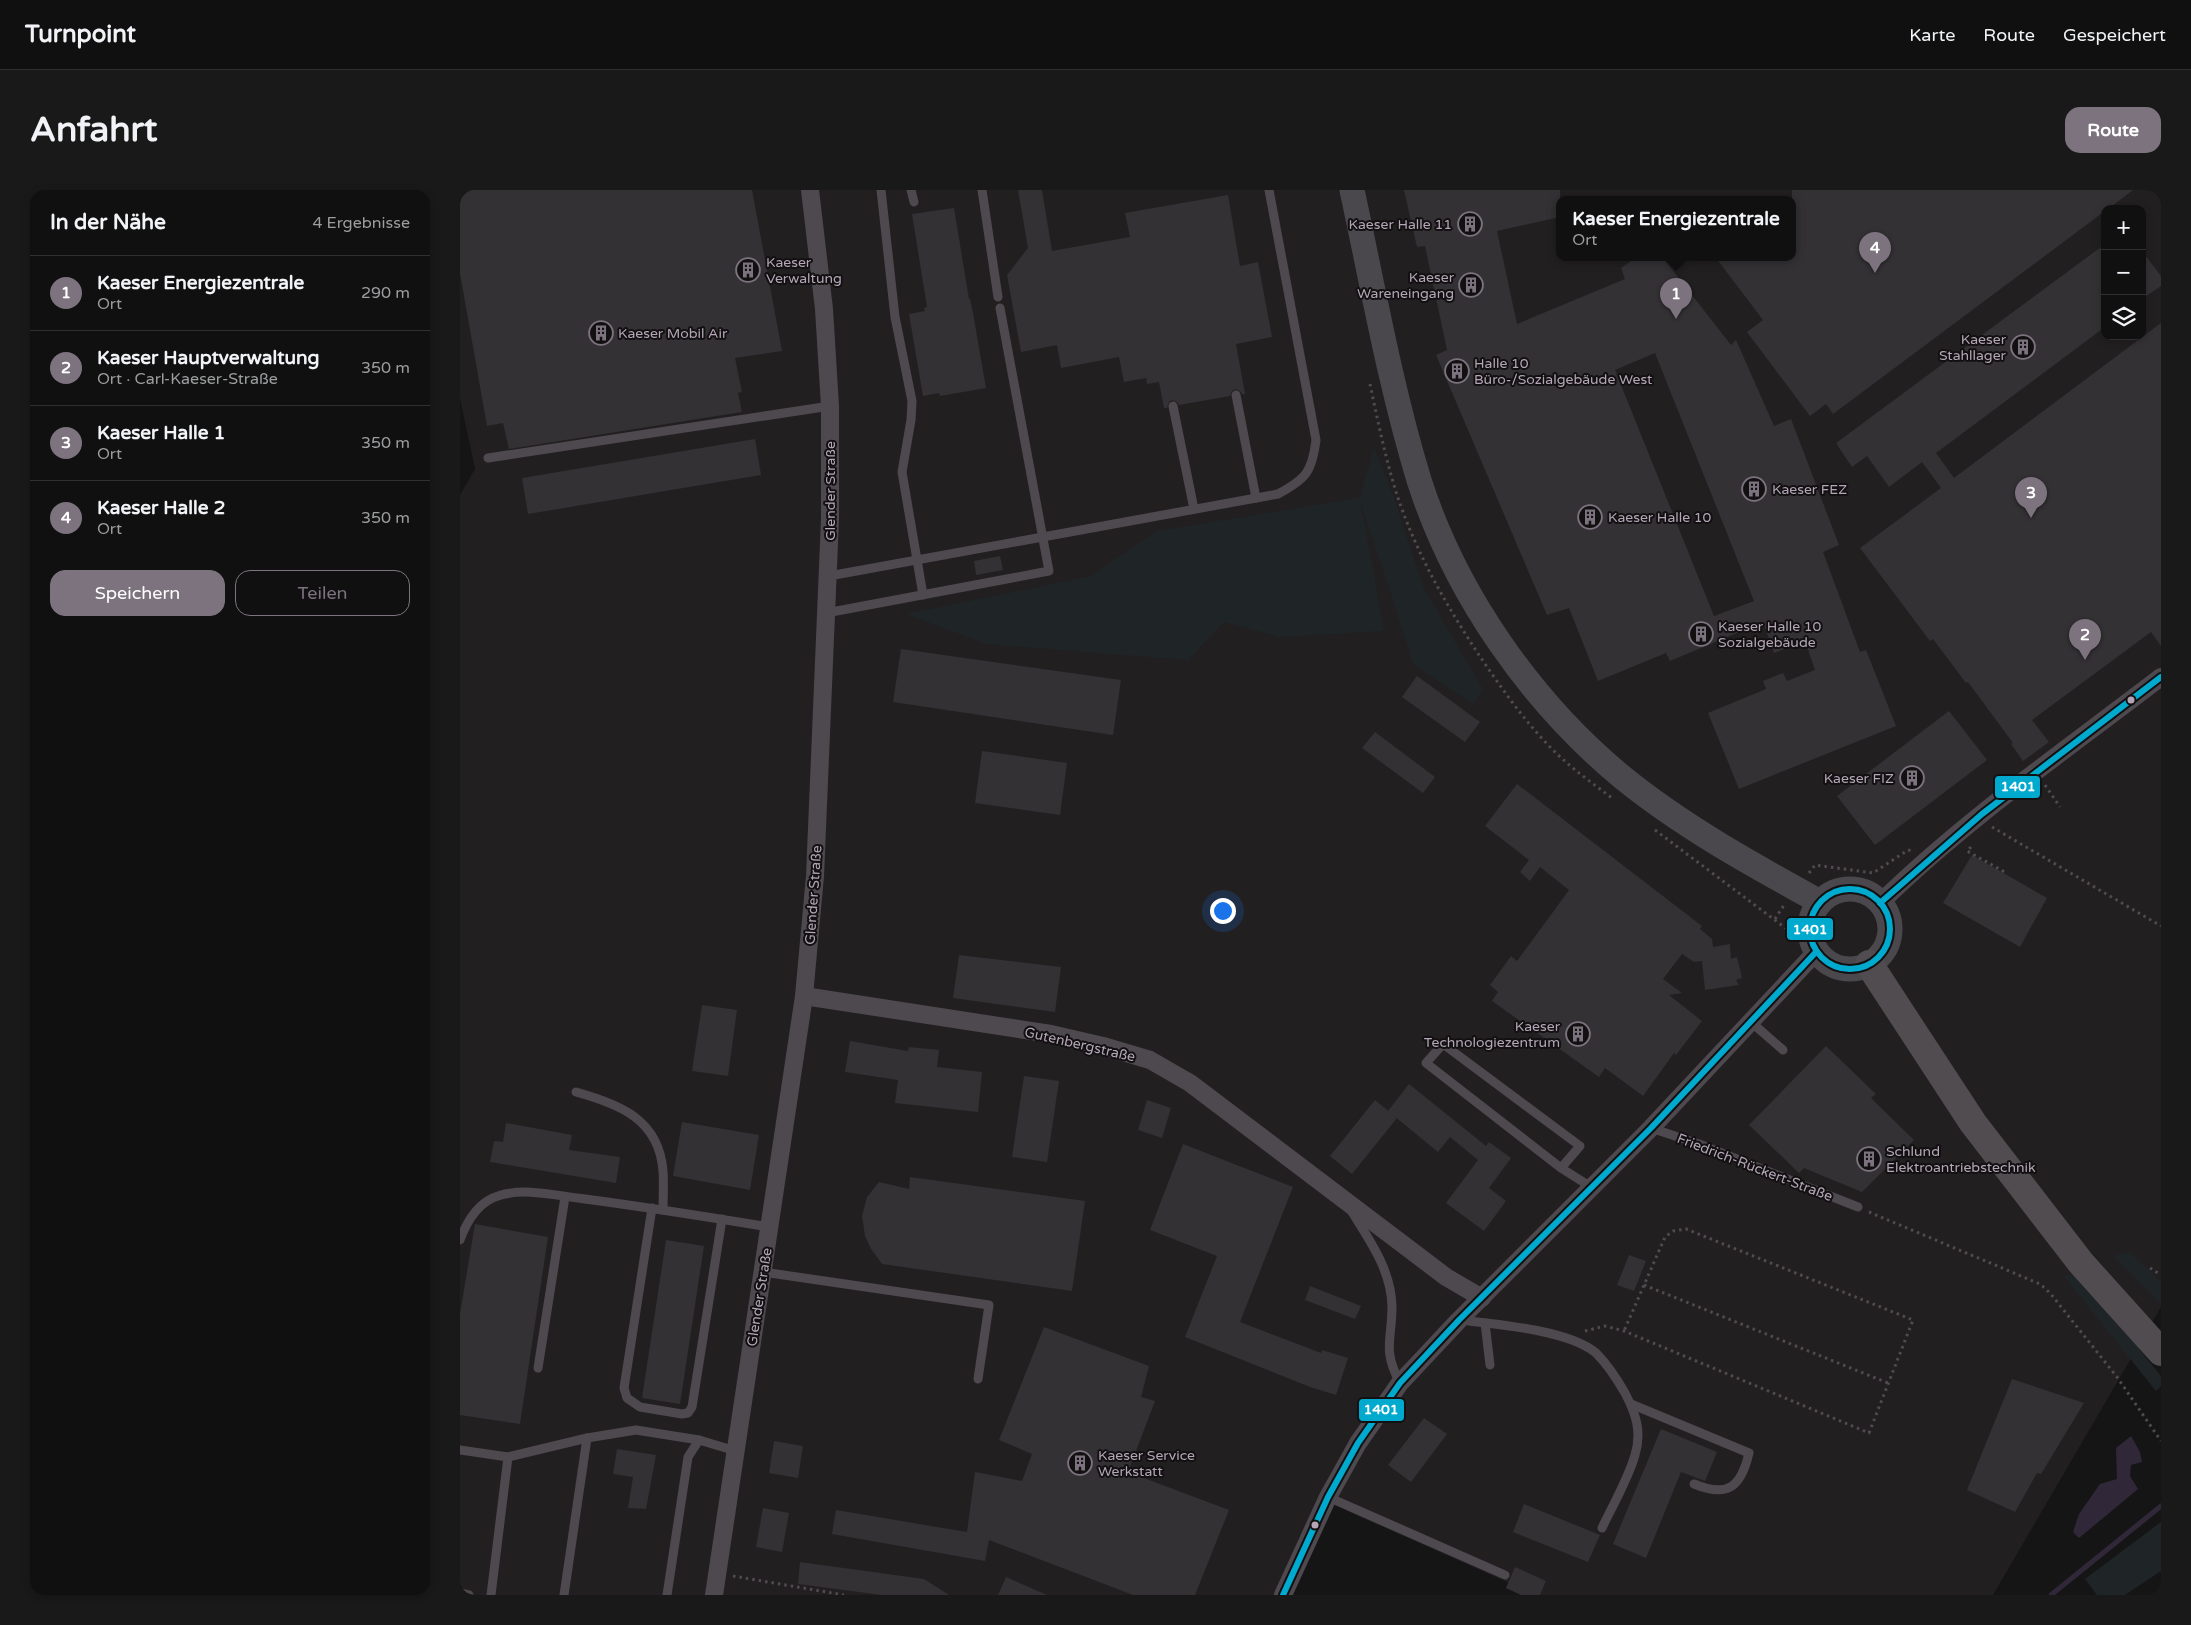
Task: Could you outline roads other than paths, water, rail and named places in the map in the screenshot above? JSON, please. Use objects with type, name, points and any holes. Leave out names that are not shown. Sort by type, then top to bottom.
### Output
[{"type":"highway","points":[[1869,964],[1973,1123],[2081,1263],[2161,1352]]},
{"type":"main road","points":[[1352,190],[1402,419],[1420,481],[1431,513],[1457,570],[1480,613],[1507,653],[1550,708],[1592,751],[1623,778],[1691,827],[1820,902]]},
{"type":"main road","points":[[1850,889],[1870,894],[1880,903],[1888,918],[1890,934],[1884,951],[1869,964],[1860,968],[1843,969],[1824,960],[1816,952],[1811,941],[1810,922],[1820,902],[1828,895],[1850,889]]},
{"type":"street","name":"Glender Straße","points":[[714,1595],[804,996],[815,876],[829,576],[830,406],[824,309],[810,190]]},
{"type":"street","points":[[1880,903],[1928,858],[2040,779],[2161,677]]},
{"type":"street","points":[[1288,1594],[1328,1497],[1358,1442],[1400,1384],[1460,1320],[1651,1128],[1816,952]]},
{"type":"street","name":"Gutenbergstraße","points":[[804,996],[1051,1034],[1103,1046],[1150,1060],[1190,1083],[1446,1277],[1482,1298]]},
{"type":"lane","points":[[881,190],[895,317],[912,401],[911,420],[902,472],[924,595]]},
{"type":"lane","points":[[911,190],[914,202]]},
{"type":"lane","points":[[982,190],[998,298]]},
{"type":"lane","points":[[829,576],[1278,494],[1299,482],[1313,463],[1316,440],[1269,190]]},
{"type":"lane","points":[[826,613],[1049,571],[1000,308]]},
{"type":"lane","points":[[1236,395],[1256,498]]},
{"type":"lane","points":[[488,458],[830,406]]},
{"type":"lane","points":[[1173,406],[1194,510]]},
{"type":"lane","points":[[1751,1022],[1783,1050]]},
{"type":"lane","points":[[1561,1168],[1580,1146],[1443,1044],[1426,1064],[1561,1168],[1591,1187]]},
{"type":"lane","points":[[576,1092],[612,1102],[646,1126],[656,1141],[663,1169],[663,1210]]},
{"type":"lane","name":"Friedrich-Rückert-Straße","points":[[1651,1128],[1700,1144],[1858,1207]]},
{"type":"lane","points":[[460,1240],[464,1229],[481,1203],[498,1196],[522,1192],[652,1208],[770,1227]]},
{"type":"lane","points":[[538,1368],[565,1197]]},
{"type":"lane","name":"Gutenbergstraße","points":[[1344,1199],[1378,1254],[1385,1270],[1392,1305],[1388,1350],[1391,1366],[1400,1384]]},
{"type":"lane","points":[[652,1208],[624,1388],[627,1398],[640,1407],[682,1414],[688,1413],[692,1407],[722,1219]]},
{"type":"lane","points":[[763,1272],[989,1305],[978,1379]]},
{"type":"lane","points":[[1460,1320],[1563,1336],[1595,1352],[1613,1372],[1638,1421],[1635,1455],[1602,1528]]},
{"type":"lane","points":[[1485,1323],[1490,1365]]},
{"type":"lane","points":[[1631,1404],[1749,1453],[1744,1472],[1732,1486],[1718,1491],[1708,1490],[1694,1484]]},
{"type":"lane","points":[[460,1450],[508,1457],[587,1438],[636,1430],[699,1440],[736,1451]]},
{"type":"lane","points":[[564,1595],[587,1438]]},
{"type":"lane","points":[[667,1595],[688,1457],[699,1440]]},
{"type":"lane","points":[[491,1595],[508,1457]]},
{"type":"lane","points":[[1328,1497],[1505,1575]]},
{"type":"lane","points":[[460,1593],[469,1595]]},
{"type":"waterway","points":[[2051,1595],[2161,1506]]},
{"type":"place","name":"Kaeser Halle 11","points":[[1470,224]]},
{"type":"place","name":"Kaeser Verwaltung","points":[[748,270]]},
{"type":"place","name":"Kaeser Halle 2","points":[[1875,273]]},
{"type":"place","name":"Kaeser Wareneingang","points":[[1471,285]]},
{"type":"place","name":"Kaeser Energiezentrale","points":[[1676,319]]},
{"type":"place","name":"Kaeser Mobil Air","points":[[601,333]]},
{"type":"place","name":"Kaeser Stahllager","points":[[2023,347]]},
{"type":"place","name":"Halle 10 Büro-/Sozialgebäude West","points":[[1457,371]]},
{"type":"place","name":"Kaeser FEZ","points":[[1754,489]]},
{"type":"place","name":"Kaeser Halle 10","points":[[1590,517]]},
{"type":"place","name":"Kaeser Halle 1","points":[[2031,518]]},
{"type":"place","name":"Kaeser Halle 10 Sozialgebäude","points":[[1701,634]]},
{"type":"place","name":"Kaeser Hauptverwaltung","points":[[2085,660]]},
{"type":"place","name":"Kaeser FIZ","points":[[1912,778]]},
{"type":"place","name":"Kaeser Technologiezentrum","points":[[1578,1034]]},
{"type":"place","name":"Schlund Elektroantriebstechnik","points":[[1869,1159]]},
{"type":"place","name":"Kaeser Service Werkstatt","points":[[1080,1463]]}]
